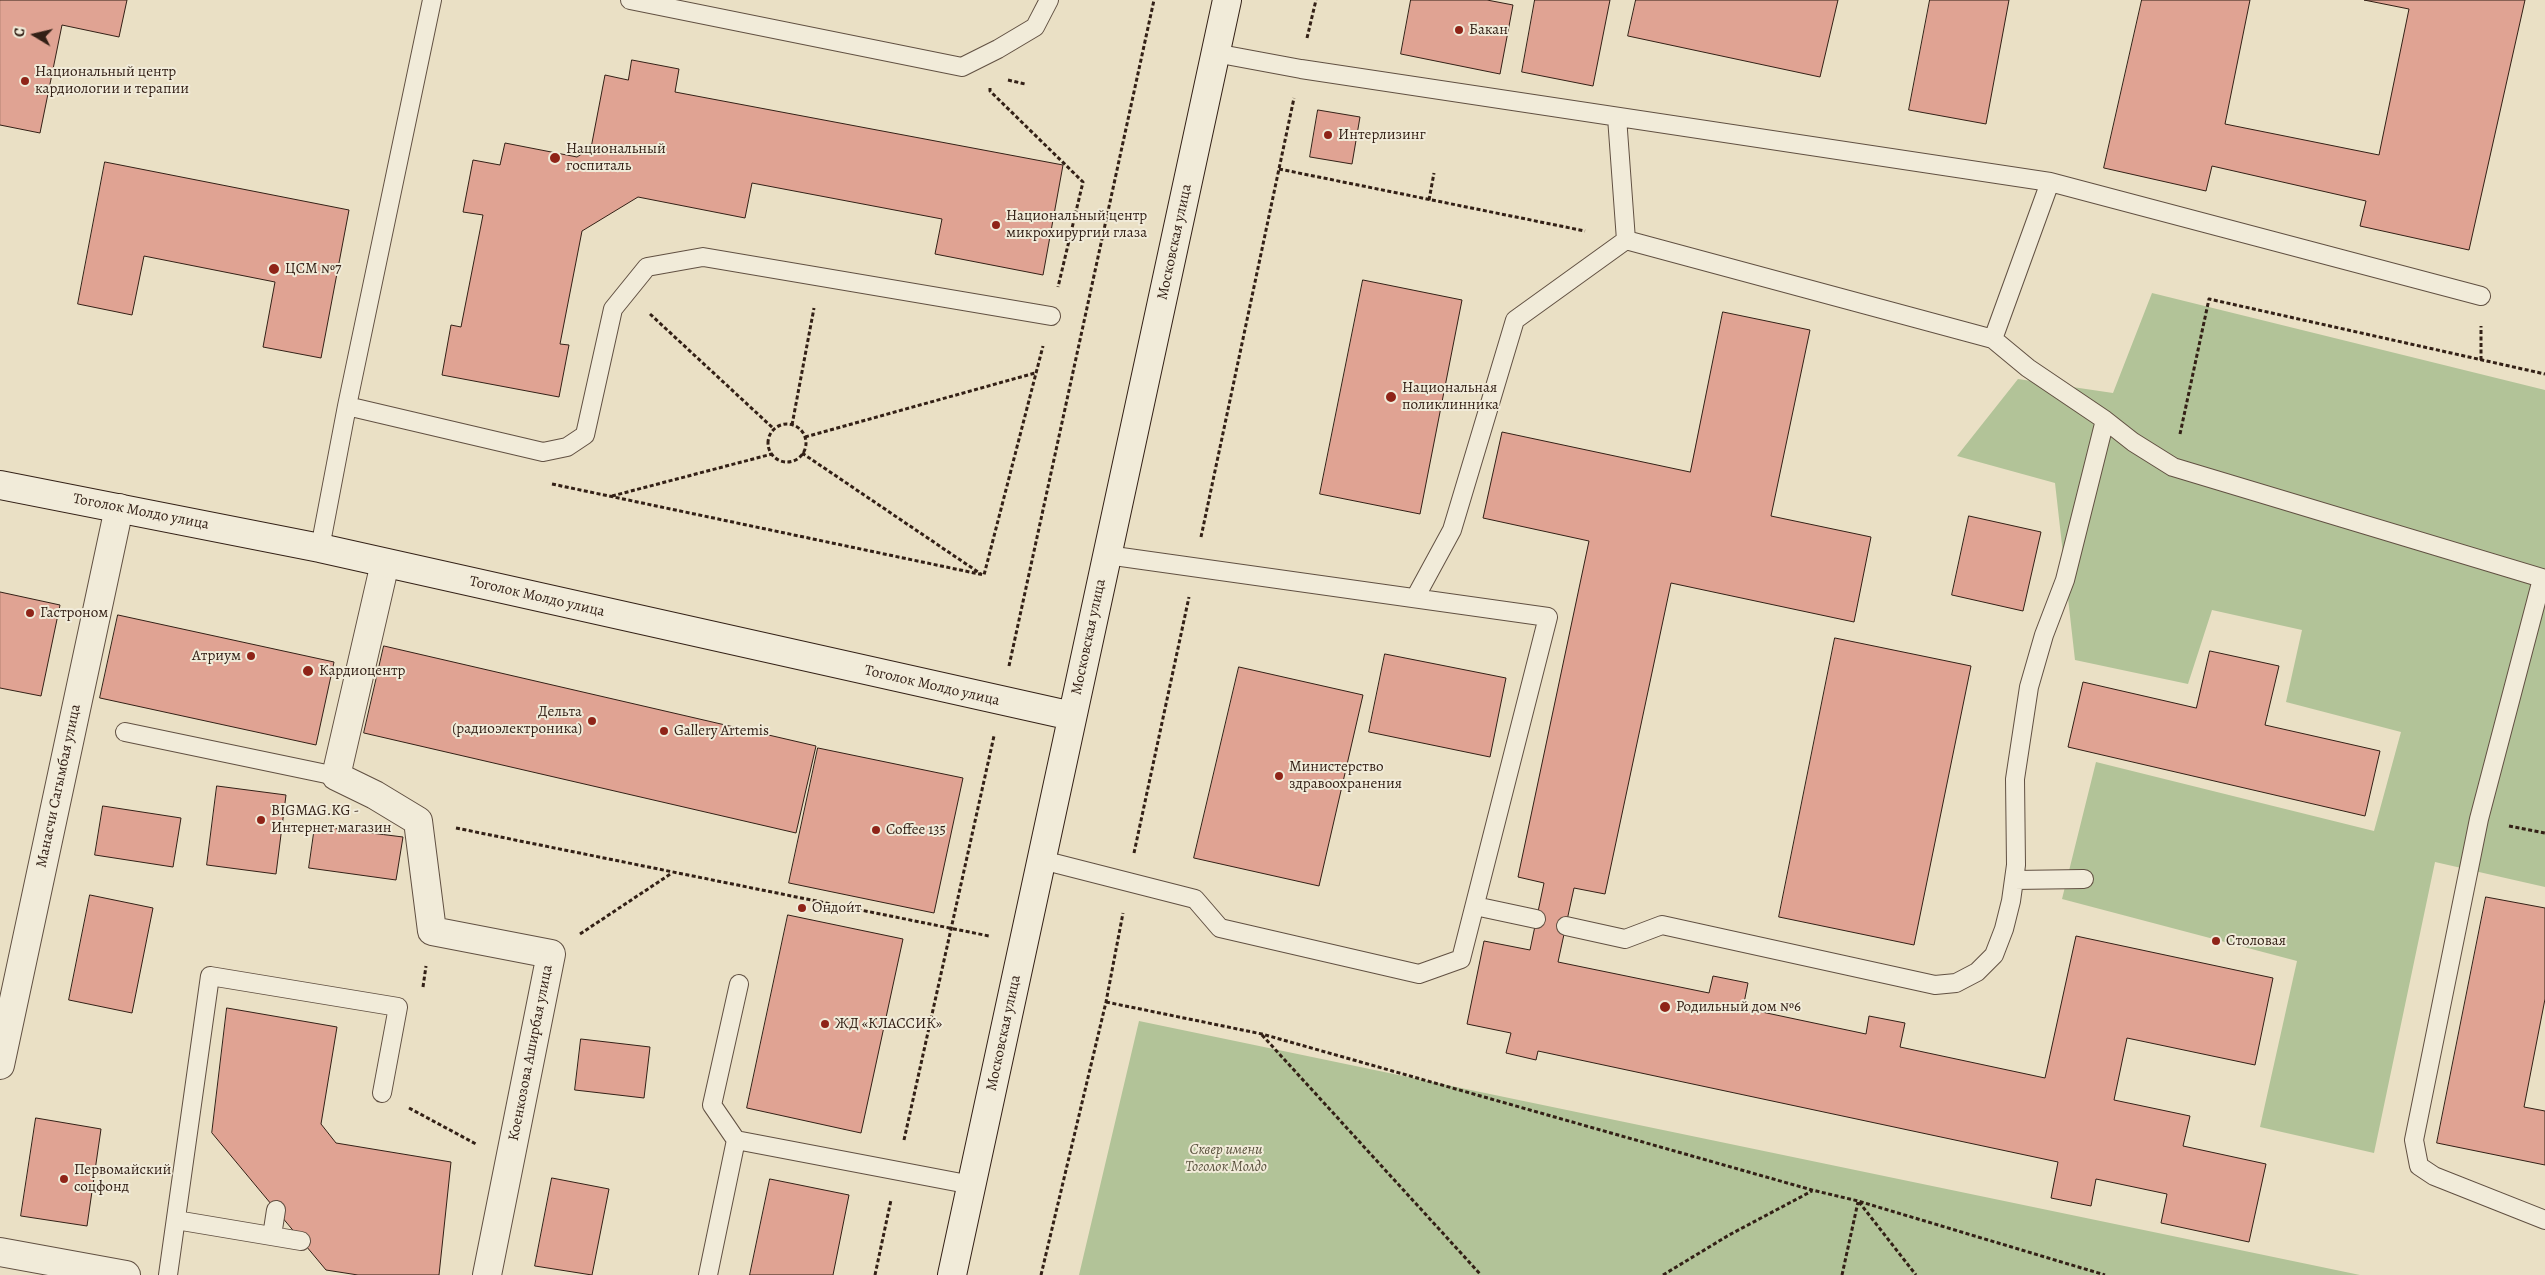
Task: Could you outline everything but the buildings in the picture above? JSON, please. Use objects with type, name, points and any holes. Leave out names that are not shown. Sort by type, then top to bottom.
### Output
[{"type":"main road","name":"Московская улица","points":[[952,1275],[1227,0]]},
{"type":"main road","name":"Тоголок Молдо улица","points":[[0,485],[320,548],[1002,702],[1072,716]]},
{"type":"main road","name":"Манасчи Сагымбая улица","points":[[0,1065],[119,508]]},
{"type":"main road","points":[[384,563],[336,776],[375,795],[418,820],[432,931]]},
{"type":"main road","name":"Коенкозова Аширбая улица","points":[[432,931],[551,954],[487,1275]]},
{"type":"main road","points":[[0,1252],[126,1275]]},
{"type":"lane","points":[[320,548],[346,406],[432,0]]},
{"type":"lane","points":[[630,0],[962,67],[998,49],[1035,27],[1049,0]]},
{"type":"lane","points":[[1215,53],[1301,69],[2050,182],[2481,296]]},
{"type":"lane","points":[[1617,117],[1626,240]]},
{"type":"lane","points":[[1993,339],[2050,182]]},
{"type":"lane","points":[[1626,240],[1993,339],[2028,368],[2105,420],[2133,442],[2173,467],[2544,579],[2479,819],[2414,1140],[2419,1166],[2434,1176],[2545,1220]]},
{"type":"lane","points":[[1415,598],[1452,530],[1514,320],[1626,240]]},
{"type":"lane","points":[[346,406],[543,452],[567,447],[585,435],[613,309],[648,267],[703,257],[1051,316]]},
{"type":"lane","points":[[1566,926],[1625,939],[1662,925],[1935,985],[1956,983],[1977,972],[1994,956],[2006,920],[2014,880],[2015,779],[2029,687],[2044,635],[2065,580],[2105,420]]},
{"type":"lane","points":[[1042,860],[1195,899],[1220,928],[1419,974],[1461,959],[1548,617],[1195,569],[1107,555]]},
{"type":"lane","points":[[125,732],[336,776]]},
{"type":"lane","points":[[2014,880],[2084,879]]},
{"type":"lane","points":[[1475,906],[1536,919]]},
{"type":"lane","points":[[168,1275],[210,976],[398,1008],[382,1093]]},
{"type":"lane","points":[[739,984],[712,1105],[736,1140],[898,1169],[972,1185]]},
{"type":"lane","points":[[708,1275],[736,1140]]},
{"type":"lane","points":[[272,1236],[276,1210]]},
{"type":"lane","points":[[176,1220],[301,1241]]},
{"type":"path","points":[[875,1275],[950,929],[1002,702],[1154,0]]},
{"type":"path","points":[[1041,1275],[1106,1002],[1129,882],[1316,0]]},
{"type":"path","points":[[984,575],[1051,316],[1083,182],[990,91],[998,49]]},
{"type":"path","points":[[1279,169],[1626,240]]},
{"type":"path","points":[[1429,200],[1434,173]]},
{"type":"path","points":[[792,425],[820,277]]},
{"type":"path","points":[[626,293],[774,429]]},
{"type":"path","points":[[2173,467],[2209,299],[2545,374]]},
{"type":"path","points":[[805,437],[1036,373]]},
{"type":"path","points":[[792,425],[797,427],[805,437],[802,453],[796,459],[788,462],[779,460],[772,454],[768,439],[774,429],[780,426],[792,425]]},
{"type":"path","points":[[802,453],[984,575]]},
{"type":"path","points":[[612,497],[772,454]]},
{"type":"path","points":[[544,482],[984,575]]},
{"type":"path","points":[[418,820],[1024,943]]},
{"type":"path","points":[[551,954],[673,872]]},
{"type":"path","points":[[398,1008],[422,992],[432,931]]},
{"type":"path","points":[[1106,1002],[1262,1034],[1812,1190],[1858,1201],[2105,1275]]},
{"type":"path","points":[[1262,1034],[1481,1275]]},
{"type":"path","points":[[382,1093],[484,1148]]},
{"type":"path","points":[[1663,1275],[1729,1235],[1812,1190]]},
{"type":"path","points":[[1842,1275],[1858,1201]]},
{"type":"path","points":[[1858,1201],[1916,1275]]},
{"type":"green space","points":[[2152,293],[2545,390],[2545,887],[2435,862],[2374,1153],[2260,1127],[2297,961],[2062,899],[2096,762],[2374,831],[2401,732],[2286,702],[2302,630],[2212,610],[2188,684],[2075,660],[2055,483],[1957,456],[2018,379],[2113,393]]},
{"type":"green space","name":"Сквер имени Тоголок Молдо","points":[[1139,1021],[2360,1275],[1079,1275]]},
{"type":"place","name":"Бакан","points":[[1459,30]]},
{"type":"place","name":"Национальный центр кардиологии и терапии","points":[[25,81]]},
{"type":"place","name":"Интерлизинг","points":[[1328,135]]},
{"type":"place","name":"Национальный госпиталь","points":[[555,158]]},
{"type":"place","name":"Национальный центр микрохирургии глаза","points":[[996,225]]},
{"type":"place","name":"ЦСМ №7","points":[[274,269]]},
{"type":"place","name":"Национальная поликлинника","points":[[1391,397]]},
{"type":"place","name":"Гастроном","points":[[30,613]]},
{"type":"place","name":"Атриум","points":[[251,656]]},
{"type":"place","name":"Кардиоцентр","points":[[308,671]]},
{"type":"place","name":"Дельта (радиоэлектроника)","points":[[592,721]]},
{"type":"place","name":"Gallery Artemis","points":[[664,731]]},
{"type":"place","name":"Министерство здравоохранения","points":[[1279,776]]},
{"type":"place","name":"BIGMAG.KG - Интернет магазин","points":[[261,820]]},
{"type":"place","name":"Coffee 135","points":[[876,830]]},
{"type":"place","name":"Ондои́т","points":[[802,908]]},
{"type":"place","name":"Столовая","points":[[2216,941]]},
{"type":"place","name":"Родильный дом №6","points":[[1665,1007]]},
{"type":"place","name":"ЖД «КЛАССИК»","points":[[825,1024]]},
{"type":"place","name":"Первомайский соцфонд","points":[[64,1179]]}]
